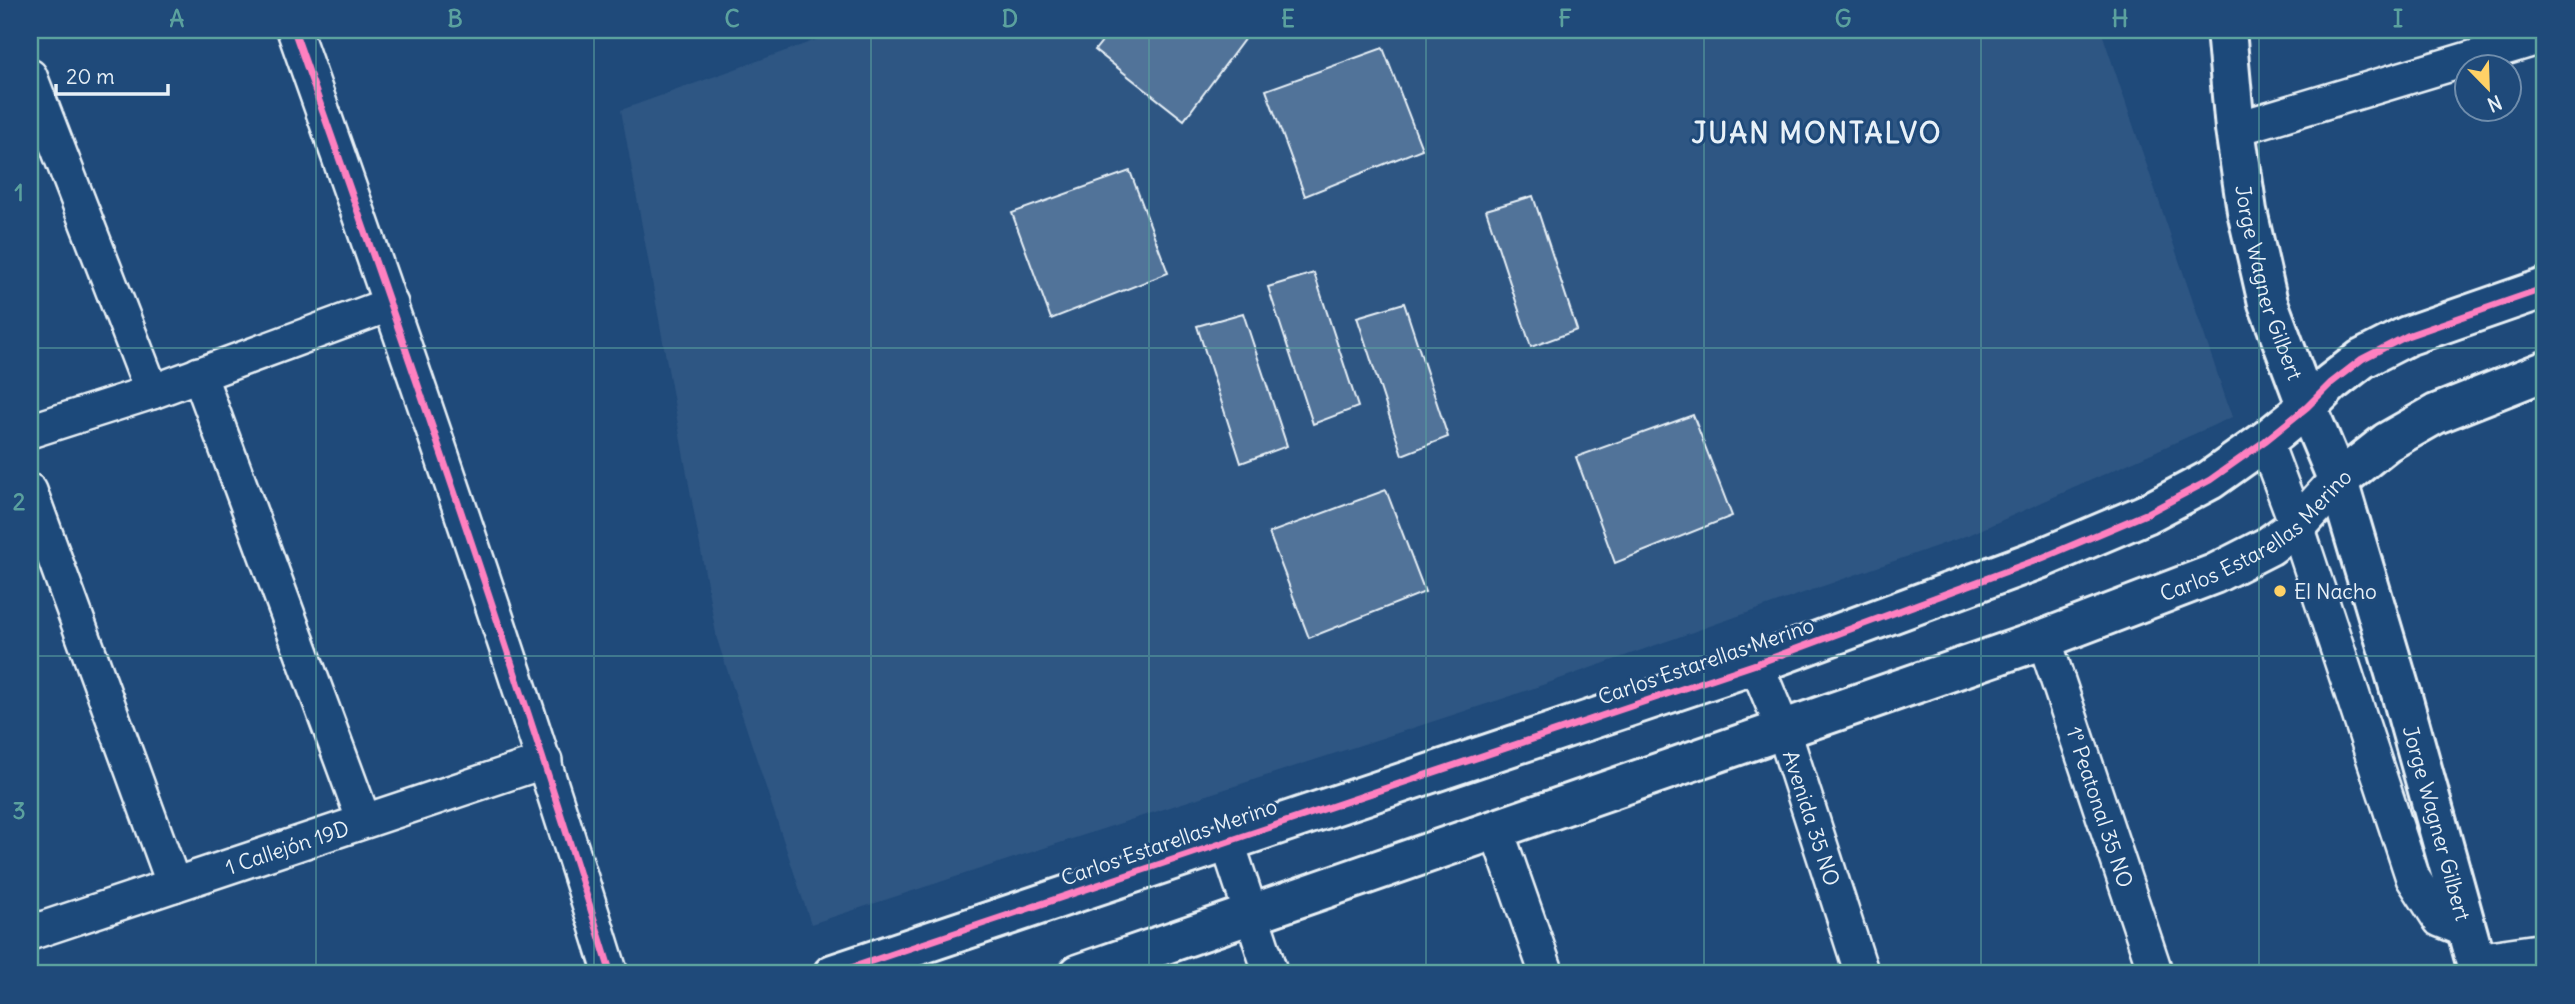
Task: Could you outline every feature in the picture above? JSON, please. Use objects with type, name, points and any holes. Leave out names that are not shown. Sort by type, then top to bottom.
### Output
[{"type":"street","points":[[294,30],[391,304],[545,761],[611,974]]},
{"type":"street","name":"Jorge Wagner Gilbert","points":[[2226,30],[2235,129],[2247,211],[2268,303],[2306,407],[2338,481],[2402,693],[2474,955]]},
{"type":"street","points":[[2235,129],[2545,36]]},
{"type":"street","points":[[30,76],[152,391]]},
{"type":"street","name":"Carlos Estarellas Merino","points":[[833,974],[1756,664],[2042,558],[2146,514],[2210,480],[2265,440],[2362,359],[2396,342],[2545,288]]},
{"type":"street","points":[[30,431],[152,391],[391,304]]},
{"type":"street","name":"Carlos Estarellas Merino","points":[[1079,974],[2044,639],[2214,574],[2269,546],[2297,526],[2338,481],[2387,442],[2436,414],[2545,371]]},
{"type":"street","points":[[199,374],[364,821]]},
{"type":"street","name":"Jorge Wagner Gilbert","points":[[2265,440],[2297,526],[2413,878],[2440,920],[2474,955]]},
{"type":"street","points":[[30,491],[174,885]]},
{"type":"street","name":"1° Peatonal 35 NO","points":[[2044,639],[2156,974]]},
{"type":"street","name":"Avenida 35 NO","points":[[1756,664],[1783,729],[1862,974]]},
{"type":"street","name":"1 Callejón 19D","points":[[30,933],[545,761]]},
{"type":"street","points":[[1496,829],[1547,974]]},
{"type":"street","points":[[1227,841],[1271,974]]},
{"type":"street","points":[[2474,955],[2545,950]]},
{"type":"shaded area","points":[[844,30],[2101,30],[2232,417],[1971,534],[1508,697],[811,924],[717,639],[621,110]]},
{"type":"building","points":[[1111,30],[1251,30],[1184,120],[1095,50]]},
{"type":"building","points":[[1383,48],[1422,149],[1305,196],[1266,90]]},
{"type":"building","points":[[1130,171],[1168,273],[1051,319],[1012,213]]},
{"type":"building","points":[[1533,196],[1577,330],[1531,347],[1486,210]]},
{"type":"building","points":[[1314,273],[1358,407],[1313,424],[1268,287]]},
{"type":"building","points":[[1404,303],[1448,437],[1402,455],[1357,317]]},
{"type":"building","points":[[1243,313],[1287,446],[1241,463],[1197,326]]},
{"type":"building","points":[[1693,415],[1732,516],[1615,563],[1576,457]]},
{"type":"building","points":[[1386,490],[1425,592],[1309,638],[1269,533]]},
{"type":"cycle path","points":[[294,30],[457,500],[611,974]]},
{"type":"cycle path","points":[[833,974],[1756,664],[2042,558],[2146,514],[2210,480],[2265,441],[2362,359],[2407,336],[2545,288]]},
{"type":"place","name":"El Nacho","points":[[2280,591]]},
{"type":"district","name":"JUAN MONTALVO","points":[[1817,133]]}]
